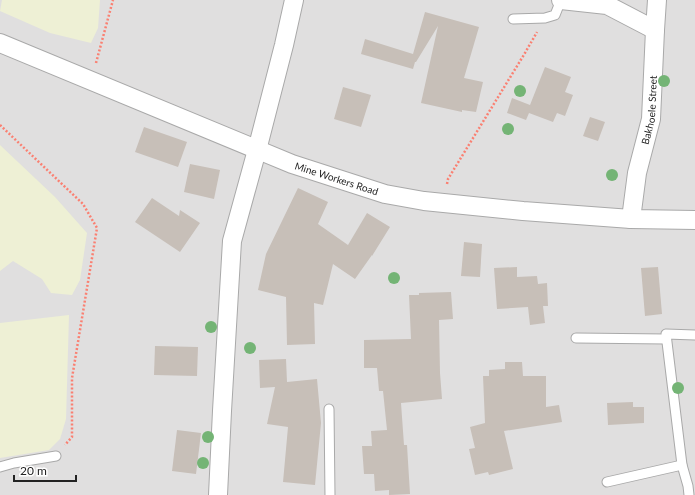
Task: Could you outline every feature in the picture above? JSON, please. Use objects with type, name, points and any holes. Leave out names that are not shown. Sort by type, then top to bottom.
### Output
[{"type":"street","points":[[218,495],[232,241],[257,150],[294,0]]},
{"type":"street","points":[[561,0],[607,6],[655,30]]},
{"type":"street","name":"Bakhoele Street","points":[[631,219],[637,173],[651,120],[657,0]]},
{"type":"street","name":"Mine Workers Road","points":[[0,43],[292,164],[385,194],[424,202],[523,211],[631,219],[695,220]]},
{"type":"lane","points":[[513,19],[545,18],[555,15],[561,0]]},
{"type":"lane","points":[[691,489],[682,465],[666,334],[695,335]]},
{"type":"lane","points":[[576,338],[666,339]]},
{"type":"lane","points":[[329,409],[330,495]]},
{"type":"lane","points":[[0,467],[14,463],[56,456]]},
{"type":"lane","points":[[607,482],[682,465]]},
{"type":"path","points":[[93,82],[97,56],[113,0]]},
{"type":"path","points":[[442,203],[448,179],[545,18]]},
{"type":"path","points":[[0,125],[83,204],[97,228],[72,378],[72,437],[56,456]]},
{"type":"shaded area","points":[[0,0],[695,0],[695,495],[0,495]]},
{"type":"green space","points":[[2,0],[100,0],[98,28],[91,43],[50,33],[0,11]]},
{"type":"green space","points":[[0,145],[55,197],[87,233],[80,280],[72,295],[51,293],[42,279],[13,261],[0,271]]},
{"type":"green space","points":[[69,315],[66,419],[60,439],[49,450],[0,458],[0,323]]},
{"type":"building","points":[[425,12],[479,27],[464,78],[483,82],[476,112],[462,110],[462,112],[421,103],[438,26],[415,62],[413,69],[361,54],[365,39],[413,54]]},
{"type":"building","points":[[545,67],[571,77],[565,92],[573,95],[565,116],[557,113],[553,122],[529,113],[526,120],[507,113],[512,98],[530,105]]},
{"type":"building","points":[[343,87],[371,95],[361,127],[334,119]]},
{"type":"building","points":[[590,117],[605,122],[598,141],[583,136]]},
{"type":"building","points":[[144,127],[187,142],[178,167],[135,152]]},
{"type":"building","points":[[190,164],[220,170],[214,199],[184,192]]},
{"type":"building","points":[[298,188],[328,202],[318,224],[348,245],[367,213],[390,227],[372,256],[355,279],[333,264],[323,305],[314,303],[315,344],[287,345],[286,297],[258,290],[266,254]]},
{"type":"building","points":[[152,198],[179,216],[180,210],[200,223],[180,252],[135,222]]},
{"type":"building","points":[[464,242],[482,244],[480,277],[461,276]]},
{"type":"building","points":[[517,267],[517,277],[537,276],[538,284],[547,283],[548,306],[543,306],[545,323],[530,325],[528,307],[497,309],[494,268]]},
{"type":"building","points":[[658,267],[662,314],[645,316],[641,268]]},
{"type":"building","points":[[451,292],[453,319],[439,320],[442,399],[401,403],[404,445],[407,445],[410,494],[389,495],[389,490],[375,491],[374,474],[364,474],[362,446],[372,446],[371,431],[387,430],[383,391],[379,391],[377,368],[364,368],[364,340],[411,339],[409,295],[419,295],[419,293]]},
{"type":"building","points":[[155,346],[198,347],[197,376],[154,375]]},
{"type":"building","points":[[286,359],[287,382],[317,379],[321,423],[315,485],[283,482],[288,427],[267,424],[275,387],[260,388],[259,360]]},
{"type":"building","points":[[505,362],[522,362],[523,376],[546,376],[546,407],[559,405],[562,422],[504,431],[513,469],[489,475],[488,472],[475,475],[469,449],[475,448],[470,427],[485,423],[483,376],[489,376],[489,370],[505,369]]},
{"type":"building","points":[[633,402],[633,407],[644,407],[644,423],[608,425],[607,403]]},
{"type":"building","points":[[177,430],[201,433],[196,474],[172,471]]}]
